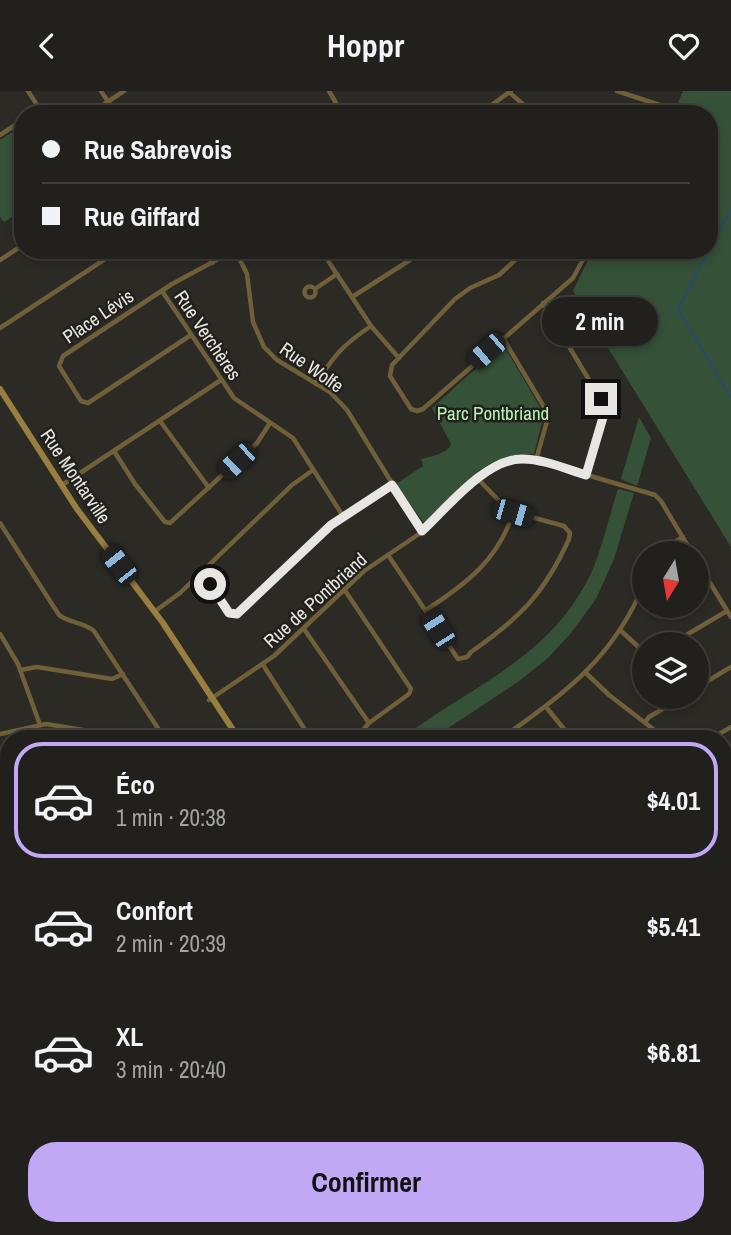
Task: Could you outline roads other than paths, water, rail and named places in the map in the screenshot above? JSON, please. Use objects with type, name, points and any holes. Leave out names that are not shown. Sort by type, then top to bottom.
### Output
[{"type":"street","points":[[101,91],[110,105]]},
{"type":"street","points":[[102,105],[124,91]]},
{"type":"street","points":[[491,105],[510,91],[525,105]]},
{"type":"street","points":[[617,91],[653,105]]},
{"type":"street","points":[[0,328],[105,259]]},
{"type":"street","points":[[210,259],[212,263]]},
{"type":"street","points":[[162,291],[219,259]]},
{"type":"street","name":"Rue Wolfe","points":[[240,259],[247,274],[253,322],[259,341],[277,360],[330,392],[346,410],[422,531]]},
{"type":"street","points":[[327,259],[372,326],[399,358]]},
{"type":"street","points":[[352,297],[410,259]]},
{"type":"street","points":[[516,259],[499,275],[470,288],[455,299],[391,367],[390,375],[408,406],[414,411],[423,409],[575,276],[584,259]]},
{"type":"street","points":[[314,289],[337,274]]},
{"type":"street","name":"Place Lévis","points":[[162,291],[60,359],[59,367],[80,399],[83,403],[90,402],[191,335]]},
{"type":"street","name":"Rue Verchères","points":[[162,291],[237,402],[293,438],[343,516]]},
{"type":"street","points":[[543,303],[604,405],[603,418],[586,475]]},
{"type":"street","points":[[316,384],[334,355],[347,342],[372,326]]},
{"type":"street","points":[[503,338],[547,414],[536,460]]},
{"type":"street","points":[[62,485],[221,380]]},
{"type":"street","name":"Rue Montarville","points":[[0,389],[86,522],[153,612],[231,730]]},
{"type":"street","points":[[160,421],[209,488]]},
{"type":"street","points":[[114,451],[167,523],[174,521],[257,443],[270,423]]},
{"type":"street","name":"Rue de Pontbriand","points":[[211,698],[263,665],[364,572],[422,531],[478,479],[506,461],[536,460],[656,496],[684,541]]},
{"type":"street","points":[[153,612],[180,593],[292,485],[313,470]]},
{"type":"street","points":[[388,555],[456,657],[463,659],[509,625],[538,596],[561,557],[570,533],[564,526],[513,513],[478,479]]},
{"type":"street","points":[[201,572],[228,612],[235,615],[319,535],[343,516],[392,485]]},
{"type":"street","points":[[426,610],[458,589],[487,563],[500,543],[513,513]]},
{"type":"street","points":[[0,523],[54,608],[64,618],[94,631],[159,730]]},
{"type":"street","points":[[676,541],[682,537]]},
{"type":"street","points":[[709,581],[731,617]]},
{"type":"street","points":[[344,589],[411,688],[409,694],[363,730]]},
{"type":"street","points":[[513,730],[546,707],[586,673],[620,630],[632,607]]},
{"type":"street","points":[[691,632],[727,611]]},
{"type":"street","points":[[304,629],[369,723]]},
{"type":"street","points":[[620,630],[632,641]]},
{"type":"street","points":[[0,634],[20,670],[40,725]]},
{"type":"street","points":[[263,665],[305,730]]},
{"type":"street","points":[[20,670],[37,667],[112,679],[123,674]]},
{"type":"street","points":[[709,680],[731,667]]},
{"type":"street","points":[[586,673],[609,695],[655,730]]},
{"type":"street","points":[[546,707],[565,730]]},
{"type":"street","points":[[645,722],[663,709]]},
{"type":"street","points":[[18,730],[40,725],[75,730]]},
{"type":"waterway","points":[[718,234],[731,209]]},
{"type":"waterway","points":[[704,259],[678,309],[731,398]]},
{"type":"park label","name":"Parc Pontbriand","points":[[493,413]]}]
